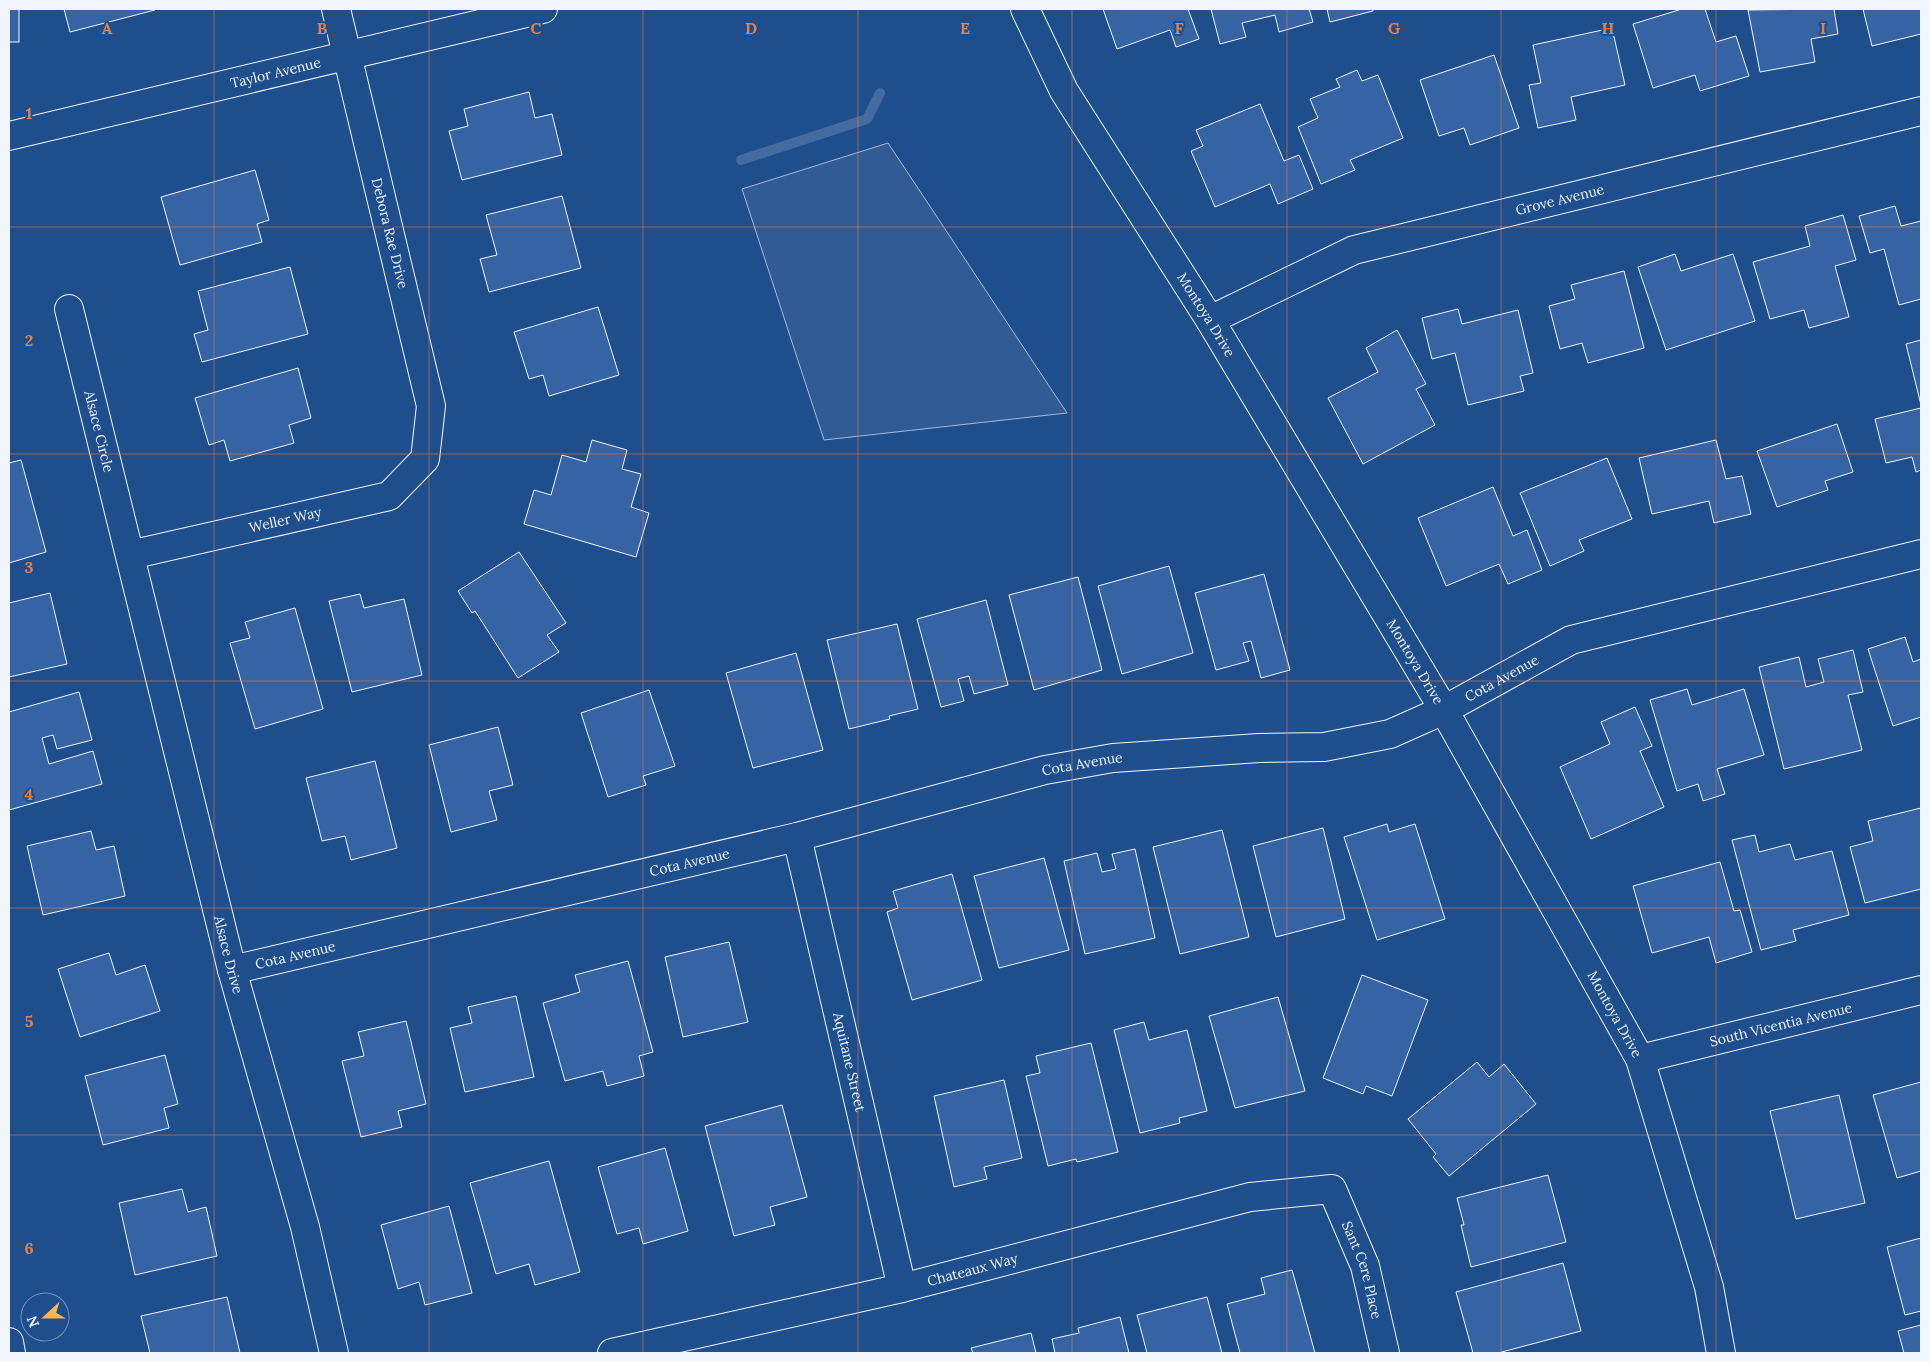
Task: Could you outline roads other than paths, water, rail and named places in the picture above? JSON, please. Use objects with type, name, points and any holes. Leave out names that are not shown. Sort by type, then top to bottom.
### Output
[{"type":"street","name":"Debora Rae Drive","points":[[336,9],[431,406],[425,459]]},
{"type":"street","name":"Taylor Avenue","points":[[9,136],[543,9]]},
{"type":"street","name":"Montoya Drive","points":[[1025,9],[1064,91],[1210,320],[1444,710],[1640,1059],[1709,1286],[1721,1353]]},
{"type":"street","name":"Grove Avenue","points":[[1210,320],[1354,250],[1921,111]]},
{"type":"street","name":"Alsace Circle","points":[[69,309],[130,555]]},
{"type":"street","name":"Weller Way","points":[[130,555],[389,496],[425,459]]},
{"type":"street","name":"Cota Avenue","points":[[232,970],[797,837],[1045,770],[1113,758],[1259,748],[1324,747],[1390,734],[1444,710],[1571,640],[1921,554]]},
{"type":"street","name":"Alsace Drive","points":[[130,555],[232,970],[305,1227],[334,1353]]},
{"type":"street","name":"Aquitane Street","points":[[797,837],[902,1288]]},
{"type":"street","name":"South Vicentia Avenue","points":[[1640,1059],[1921,990]]},
{"type":"street","name":"Chateaux Way","points":[[612,1353],[902,1288],[1250,1197],[1332,1189]]},
{"type":"street","name":"Sant Cere Place","points":[[1332,1189],[1365,1266],[1386,1353]]},
{"type":"street","points":[[9,1342],[12,1353]]},
{"type":"waterway","points":[[741,160],[867,119],[880,93]]}]
